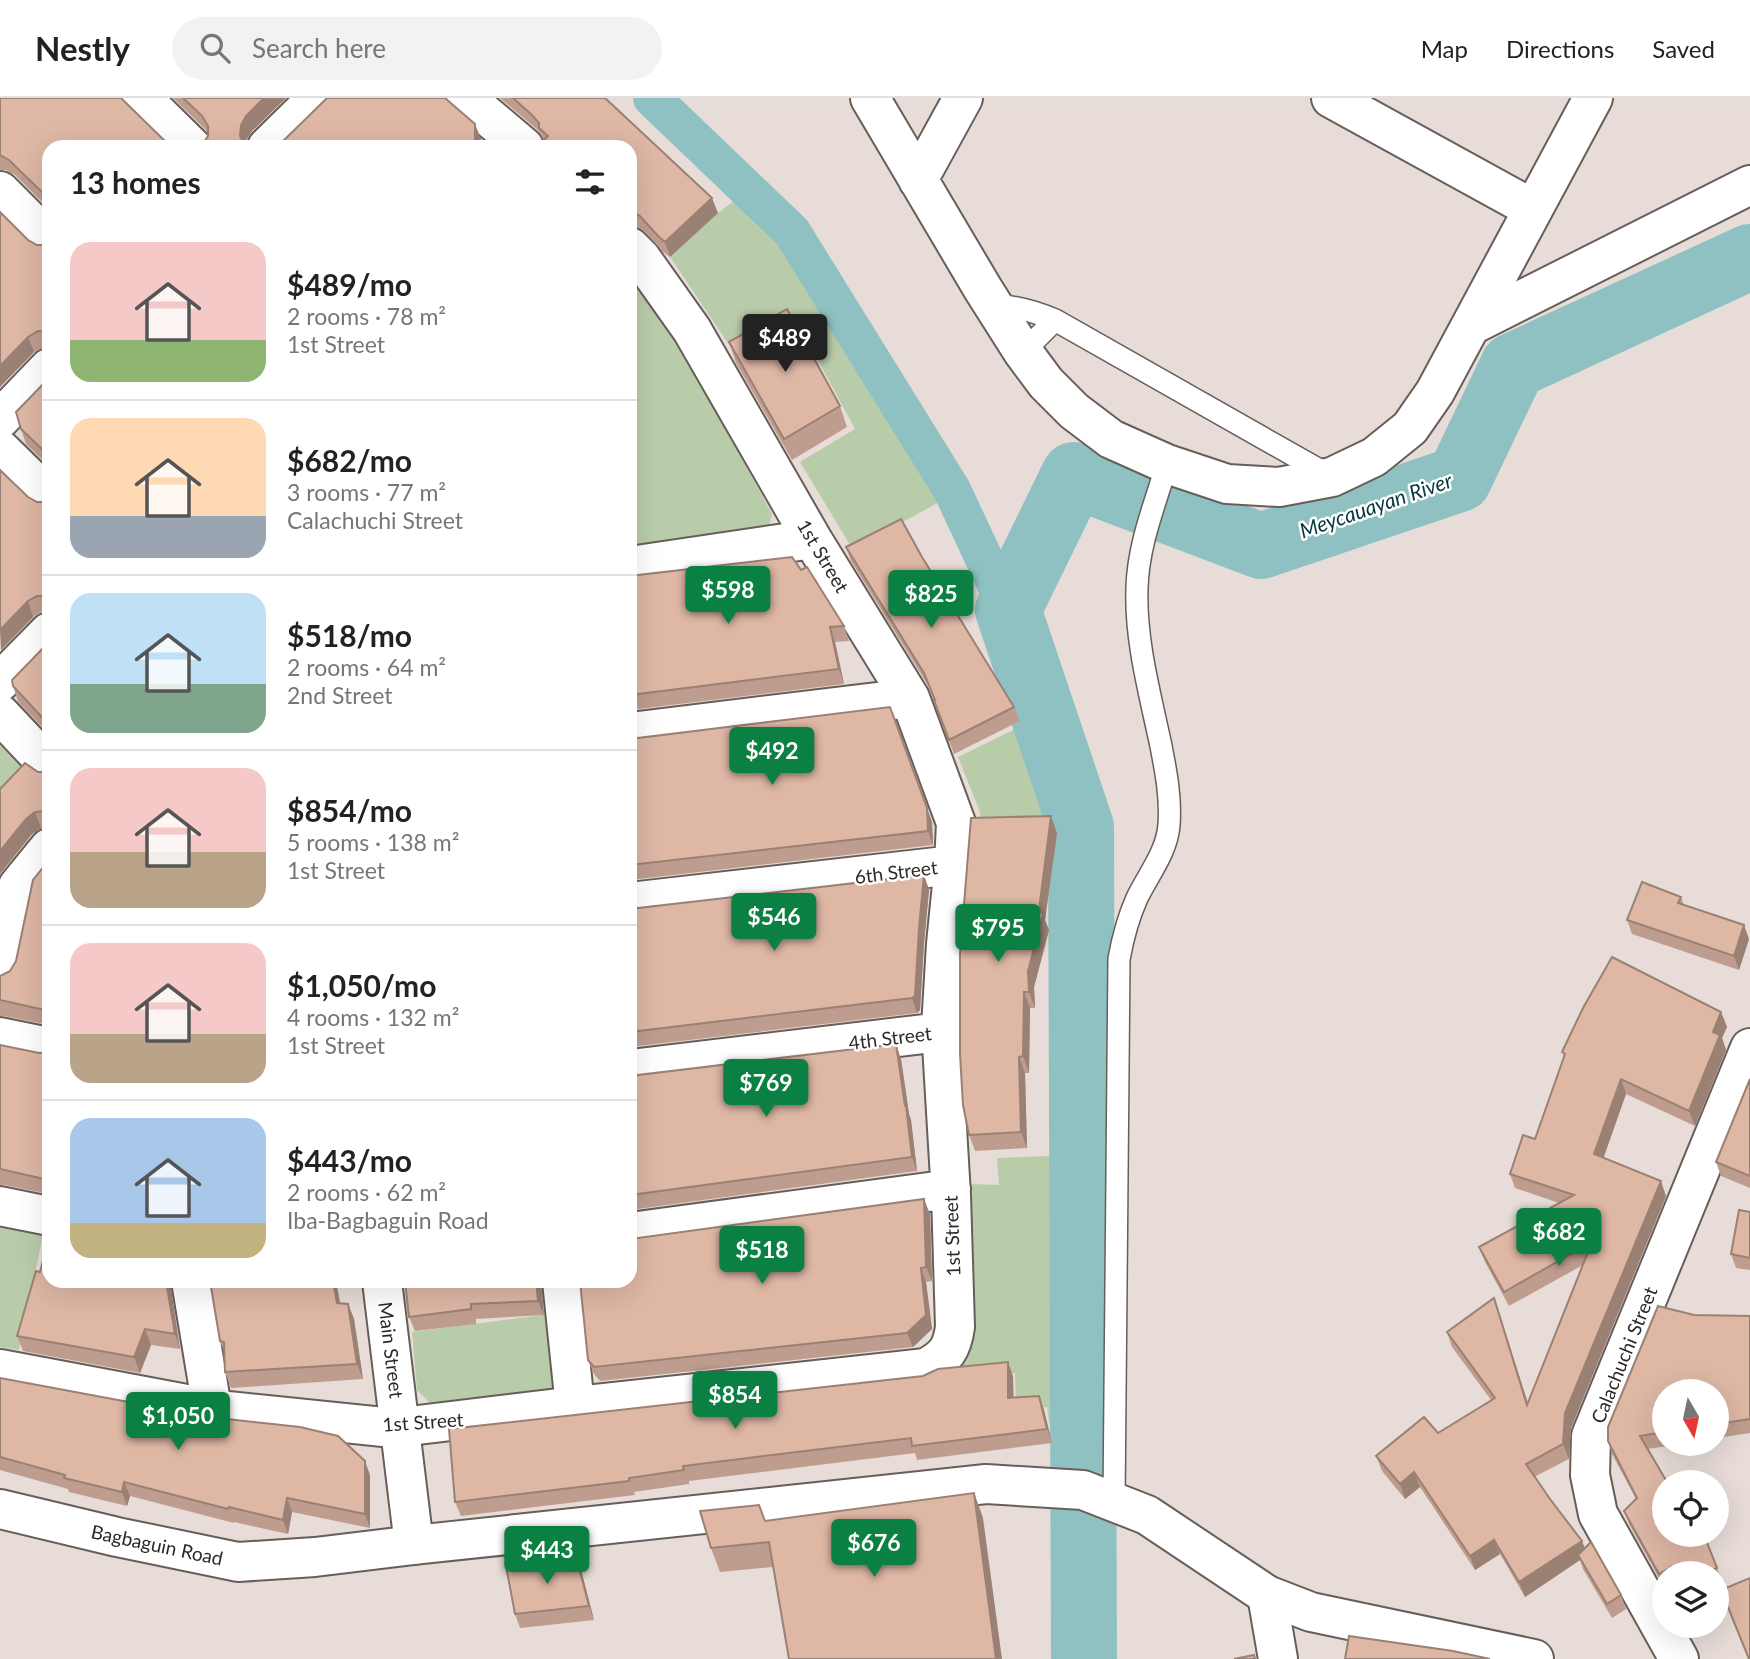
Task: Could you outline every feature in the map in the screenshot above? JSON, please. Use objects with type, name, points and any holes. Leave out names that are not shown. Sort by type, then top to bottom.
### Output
[{"type":"street","points":[[142,98],[185,140]]},
{"type":"street","points":[[274,140],[317,98]]},
{"type":"street","points":[[466,98],[516,140]]},
{"type":"street","points":[[870,98],[1023,352],[1046,383],[1074,411],[1164,474],[1227,484],[1279,487],[1332,477],[1374,457],[1410,428],[1435,392],[1593,98]]},
{"type":"street","points":[[918,180],[963,98]]},
{"type":"street","points":[[1331,98],[1533,209]]},
{"type":"street","points":[[1472,325],[1750,186]]},
{"type":"street","points":[[0,191],[42,233]]},
{"type":"street","name":"1st Street","points":[[0,1369],[212,1408],[393,1428],[926,1368],[947,1353],[953,1341],[955,1327],[951,1189],[941,1032],[956,823],[910,698],[812,539],[692,330],[637,254]]},
{"type":"street","points":[[0,419],[42,375]]},
{"type":"street","points":[[0,449],[42,490]]},
{"type":"street","points":[[637,565],[812,539]]},
{"type":"street","points":[[0,682],[42,639]]},
{"type":"street","points":[[637,731],[910,698]]},
{"type":"street","points":[[0,714],[42,759]]},
{"type":"street","points":[[0,971],[19,886],[42,857]]},
{"type":"street","name":"6th Street","points":[[637,901],[954,865]]},
{"type":"street","name":"4th Street","points":[[637,1068],[941,1032]]},
{"type":"street","points":[[0,1037],[42,1046]]},
{"type":"street","name":"Calachuchi Street","points":[[1679,1659],[1598,1514],[1590,1475],[1591,1436],[1750,1048]]},
{"type":"street","points":[[637,1231],[951,1189]]},
{"type":"street","points":[[0,1206],[42,1215]]},
{"type":"street","points":[[192,1288],[212,1408]]},
{"type":"street","name":"Main Street","points":[[383,1288],[414,1545]]},
{"type":"street","points":[[563,1288],[575,1406]]},
{"type":"street","name":"Bagbaguin Road","points":[[0,1509],[239,1562],[315,1558],[986,1484],[1083,1490],[1147,1515],[1267,1595],[1311,1612],[1534,1659]]},
{"type":"street","points":[[1267,1595],[1278,1659]]},
{"type":"lane","points":[[993,305],[1031,310],[1055,320],[1332,477]]},
{"type":"lane","points":[[1023,352],[1055,320]]},
{"type":"lane","points":[[1114,1502],[1119,959],[1124,930],[1138,896],[1155,867],[1169,828],[1169,790],[1141,646],[1137,587],[1145,534],[1164,474]]},
{"type":"green space","points":[[743,194],[788,237],[948,497],[853,550],[800,462],[855,429],[797,321],[736,355],[670,257]]},
{"type":"green space","points":[[637,280],[678,341],[772,514],[769,527],[637,550]]},
{"type":"green space","points":[[1025,724],[1056,775],[1066,832],[979,834],[980,812],[958,757]]},
{"type":"green space","points":[[0,736],[32,769],[0,802]]},
{"type":"green space","points":[[1076,1155],[1078,1456],[1053,1450],[1047,1407],[1016,1410],[1015,1373],[934,1382],[975,1334],[971,1184],[999,1185],[997,1158]]},
{"type":"green space","points":[[0,1215],[42,1224],[42,1239],[19,1350],[0,1347]]},
{"type":"green space","points":[[550,1314],[557,1394],[435,1408],[417,1390],[412,1332]]},
{"type":"building","points":[[0,98],[121,98],[164,140],[42,140],[42,192],[9,160],[0,155]]},
{"type":"building","points":[[183,98],[264,98],[241,125],[242,140],[205,140],[208,126],[202,116]]},
{"type":"building","points":[[327,98],[445,98],[475,124],[475,140],[284,140]]},
{"type":"building","points":[[513,98],[605,98],[712,198],[665,242],[637,214],[637,140],[544,140],[548,136],[539,128],[539,123]]},
{"type":"building","points":[[0,212],[28,240],[42,245],[42,331],[28,337],[0,366]]},
{"type":"building","points":[[787,309],[840,406],[784,439],[729,342]]},
{"type":"building","points":[[42,385],[42,449],[21,429],[16,412]]},
{"type":"building","points":[[0,470],[28,497],[42,502],[42,596],[28,601],[0,630]]},
{"type":"building","points":[[901,519],[1014,707],[949,740],[924,673],[846,547]]},
{"type":"building","points":[[792,557],[801,570],[807,567],[844,626],[830,627],[839,669],[637,694],[637,575]]},
{"type":"building","points":[[42,649],[42,717],[13,686],[12,680]]},
{"type":"building","points":[[890,707],[927,808],[928,831],[637,864],[637,738]]},
{"type":"building","points":[[25,763],[42,772],[42,811],[35,812],[26,819],[0,851],[0,789]]},
{"type":"building","points":[[1051,816],[1039,910],[1043,914],[1028,971],[1029,992],[1024,992],[1023,1056],[1019,1057],[1021,1132],[969,1135],[963,1105],[960,1054],[960,954],[971,818]]},
{"type":"building","points":[[42,869],[42,1009],[0,1000],[0,976],[10,971],[16,961],[33,880]]},
{"type":"building","points":[[924,875],[915,996],[637,1031],[637,908]]},
{"type":"building","points":[[1642,882],[1681,897],[1678,903],[1744,925],[1734,956],[1627,920]]},
{"type":"building","points":[[1612,957],[1721,1012],[1713,1032],[1720,1035],[1689,1111],[1621,1079],[1594,1154],[1661,1181],[1565,1413],[1563,1444],[1526,1464],[1582,1541],[1519,1582],[1494,1540],[1470,1556],[1414,1472],[1400,1484],[1376,1456],[1424,1417],[1438,1433],[1495,1398],[1447,1332],[1494,1298],[1527,1405],[1592,1242],[1504,1292],[1479,1247],[1574,1195],[1510,1174],[1523,1135],[1535,1139],[1565,1054],[1562,1052]]},
{"type":"building","points":[[896,1044],[912,1157],[637,1194],[637,1075]]},
{"type":"building","points":[[0,1045],[42,1053],[42,1178],[0,1169]]},
{"type":"building","points":[[1750,1079],[1750,1176],[1716,1162]]},
{"type":"building","points":[[924,1199],[926,1267],[921,1268],[926,1315],[907,1333],[594,1367],[588,1360],[581,1288],[637,1288],[637,1238]]},
{"type":"building","points":[[1739,1210],[1750,1212],[1750,1258],[1731,1254]]},
{"type":"building","points":[[42,1264],[42,1288],[167,1288],[175,1334],[145,1329],[134,1357],[17,1336],[36,1271],[40,1272]]},
{"type":"building","points":[[211,1288],[334,1288],[337,1303],[348,1304],[357,1364],[225,1372],[224,1342],[220,1341]]},
{"type":"building","points":[[406,1288],[537,1288],[538,1301],[471,1304],[471,1309],[409,1317]]},
{"type":"building","points":[[1658,1306],[1694,1315],[1750,1316],[1750,1419],[1729,1422],[1729,1379],[1652,1379],[1652,1434],[1640,1436],[1660,1470],[1652,1470],[1652,1547],[1709,1547],[1714,1561],[1652,1561],[1624,1511],[1637,1498],[1608,1441],[1608,1427]]},
{"type":"building","points":[[1008,1362],[1008,1398],[1039,1396],[1047,1429],[912,1446],[911,1438],[683,1466],[684,1470],[629,1478],[629,1481],[455,1502],[449,1429],[923,1376],[938,1369]]},
{"type":"building","points":[[0,1378],[209,1417],[300,1427],[338,1436],[365,1461],[365,1514],[287,1498],[283,1520],[124,1482],[122,1492],[64,1478],[65,1475],[0,1457]]},
{"type":"building","points":[[974,1493],[996,1659],[789,1659],[769,1542],[711,1548],[700,1511],[759,1505],[765,1521]]},
{"type":"building","points":[[1591,1542],[1621,1595],[1607,1604],[1578,1555]]},
{"type":"building","points":[[576,1556],[589,1606],[515,1614],[506,1566]]},
{"type":"building","points":[[1750,1578],[1750,1659],[1729,1610],[1729,1587]]},
{"type":"building","points":[[1349,1636],[1453,1651],[1490,1659],[1345,1659]]},
{"type":"building","points":[[1254,1655],[1255,1659],[1234,1659]]},
{"type":"waterway","points":[[652,98],[792,232],[952,490],[1008,610]]},
{"type":"waterway","name":"Meycauayan River","points":[[1084,1659],[1081,827],[1008,610],[1074,475],[1261,546],[1459,479],[1513,366],[1750,257]]}]
